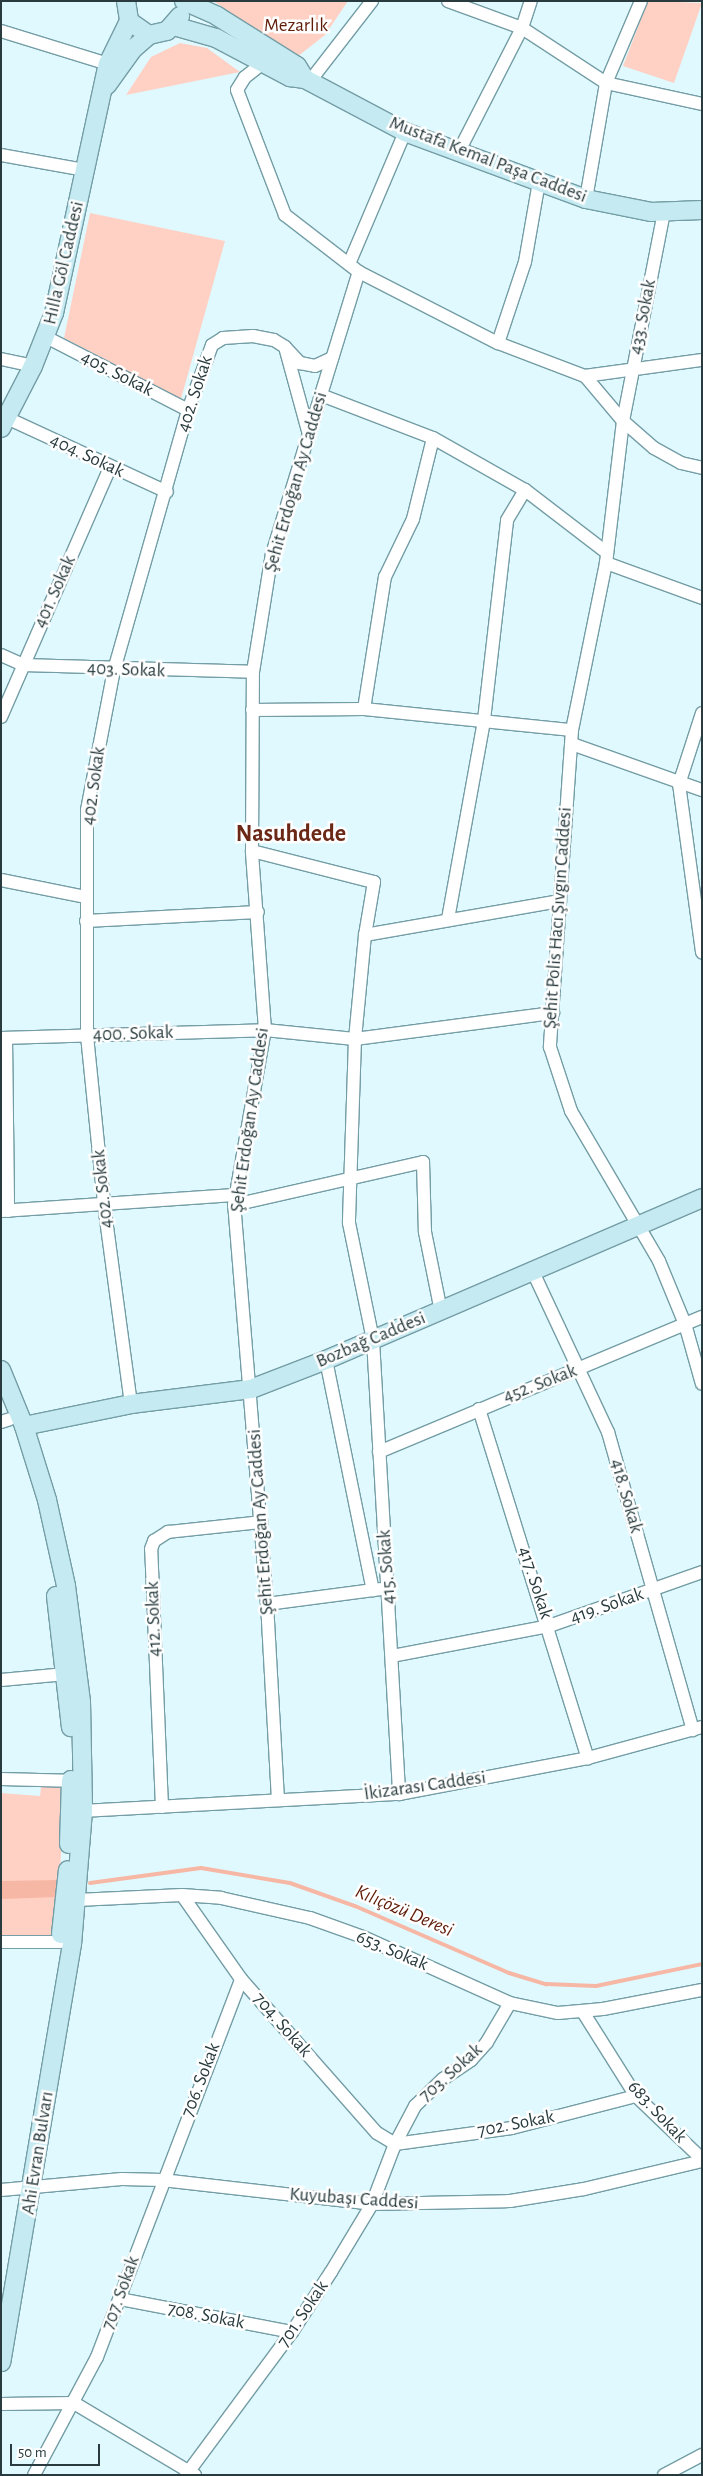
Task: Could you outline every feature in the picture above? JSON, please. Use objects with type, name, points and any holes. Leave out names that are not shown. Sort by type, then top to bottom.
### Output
[{"type":"street","points":[[126,1],[129,21],[150,35]]},
{"type":"street","points":[[104,89],[133,49],[150,35],[167,32],[174,26],[181,14],[183,1],[217,16],[297,66],[308,80],[372,1]]},
{"type":"street","points":[[448,1],[522,28],[606,83],[702,104]]},
{"type":"street","points":[[458,153],[522,28],[531,1]]},
{"type":"street","points":[[586,199],[606,83],[641,1]]},
{"type":"street","name":"Hılla Göl Caddesi","points":[[4,423],[46,337],[60,290],[108,64],[129,21]]},
{"type":"street","name":"Mustafa Kemal Paşa Caddesi","points":[[174,26],[216,38],[290,77],[308,80],[405,132],[586,199],[664,212],[702,210]]},
{"type":"street","points":[[1,31],[108,64]]},
{"type":"street","points":[[263,63],[245,77],[237,90],[285,214],[359,272],[498,343],[585,376],[702,360]]},
{"type":"street","points":[[349,264],[405,132]]},
{"type":"street","points":[[1,155],[84,170]]},
{"type":"street","points":[[498,343],[525,262],[540,182]]},
{"type":"street","name":"433. Sokak","points":[[623,421],[664,212]]},
{"type":"street","name":"Şehit Erdoğan Ay Caddesi","points":[[278,1800],[267,1604],[235,1200],[265,1030],[258,912],[252,851],[252,710],[254,672],[272,554],[308,431],[359,272]]},
{"type":"street","name":"402. Sokak","points":[[131,1404],[104,1203],[87,1036],[87,810],[114,670],[167,492],[188,410],[212,345],[223,338],[253,336],[274,340],[285,347]]},
{"type":"street","name":"405. Sokak","points":[[46,337],[188,410]]},
{"type":"street","points":[[285,347],[300,363],[314,366],[332,358]]},
{"type":"street","points":[[285,347],[308,431]]},
{"type":"street","points":[[1,359],[33,366]]},
{"type":"street","points":[[585,376],[623,421],[654,448],[681,463],[702,468]]},
{"type":"street","points":[[320,395],[433,438],[525,490],[606,558],[702,598]]},
{"type":"street","name":"Şehit Polis Hacı Şıvgın Caddesi","points":[[623,421],[606,558],[572,730],[550,1048],[564,1097],[659,1261],[685,1324],[702,1384]]},
{"type":"street","name":"404. Sokak","points":[[4,423],[167,492]]},
{"type":"street","points":[[364,709],[385,578],[413,518],[433,438]]},
{"type":"street","name":"401. Sokak","points":[[1,717],[110,468]]},
{"type":"street","points":[[448,919],[484,720],[507,520],[525,490]]},
{"type":"street","name":"403. Sokak","points":[[1,655],[23,665],[114,670],[254,672]]},
{"type":"street","points":[[252,710],[364,709],[572,730]]},
{"type":"street","points":[[702,713],[680,784],[702,952]]},
{"type":"street","points":[[572,744],[680,784],[702,790]]},
{"type":"street","name":"415. Sokak","points":[[252,851],[374,882],[365,935],[355,1039],[349,1223],[373,1340],[389,1587],[399,1794]]},
{"type":"street","points":[[1,880],[86,896]]},
{"type":"street","points":[[365,935],[448,919],[560,901]]},
{"type":"street","points":[[86,921],[258,912]]},
{"type":"street","name":"400. Sokak","points":[[4,1038],[265,1030],[355,1039],[553,1013]]},
{"type":"street","points":[[4,1038],[4,1211],[104,1203],[235,1200],[350,1179],[423,1162],[425,1232],[441,1311]]},
{"type":"street","name":"Bozbağ Caddesi","points":[[12,1422],[250,1389],[326,1360],[702,1198]]},
{"type":"street","name":"418. Sokak","points":[[533,1272],[608,1432],[654,1590],[698,1728]]},
{"type":"street","name":"452. Sokak","points":[[379,1452],[702,1317]]},
{"type":"street","points":[[326,1360],[373,1590]]},
{"type":"street","points":[[1,1370],[12,1422],[42,1528],[66,1674],[77,1781],[83,1811],[77,1900],[66,1943]]},
{"type":"street","points":[[1,1399],[47,1500],[72,1622],[81,1702],[77,1781],[69,1860],[66,1943]]},
{"type":"street","name":"417. Sokak","points":[[478,1409],[549,1626],[588,1758]]},
{"type":"street","name":"412. Sokak","points":[[162,1807],[151,1549],[154,1541],[168,1532],[261,1522]]},
{"type":"street","name":"419. Sokak","points":[[392,1656],[549,1626],[702,1572]]},
{"type":"street","points":[[267,1604],[389,1587]]},
{"type":"street","points":[[1,1680],[66,1674]]},
{"type":"street","name":"İkizarası Caddesi","points":[[83,1811],[399,1794],[588,1758],[698,1728]]},
{"type":"street","points":[[1,1779],[77,1781]]},
{"type":"street","name":"653. Sokak","points":[[77,1900],[182,1895],[221,1898],[310,1918],[363,1937],[510,2003],[558,2013],[583,2012],[702,1990]]},
{"type":"street","name":"704. Sokak","points":[[182,1895],[241,1979],[377,2133],[395,2144]]},
{"type":"street","points":[[1,1942],[66,1943]]},
{"type":"street","name":"Ahi Evran Bulvarı","points":[[1,2362],[66,1943]]},
{"type":"street","name":"706. Sokak","points":[[162,2180],[241,1979]]},
{"type":"street","name":"703. Sokak","points":[[395,2144],[414,2106],[442,2079],[471,2060],[487,2042],[510,2003]]},
{"type":"street","name":"683. Sokak","points":[[583,2012],[636,2096],[702,2160]]},
{"type":"street","name":"702. Sokak","points":[[395,2144],[512,2128],[636,2096]]},
{"type":"street","name":"701. Sokak","points":[[190,2473],[292,2332],[372,2204],[395,2144]]},
{"type":"street","name":"Kuyubaşı Caddesi","points":[[1,2190],[122,2179],[162,2180],[372,2204],[547,2197],[702,2160]]},
{"type":"street","name":"707. Sokak","points":[[34,2475],[74,2403],[120,2299],[162,2180]]},
{"type":"street","name":"Ahi Evran Bulvarı","points":[[1,2302],[27,2187]]},
{"type":"street","name":"708. Sokak","points":[[120,2299],[292,2332]]},
{"type":"street","points":[[1,2404],[74,2403],[190,2473]]},
{"type":"street","points":[[664,2475],[702,2455]]},
{"type":"green space","name":"Mezarlık","points":[[213,1],[348,1],[325,35],[297,57]]},
{"type":"green space","points":[[648,1],[702,3],[674,83],[623,66]]},
{"type":"green space","points":[[180,43],[207,48],[240,72],[126,95],[151,57]]},
{"type":"green space","points":[[90,213],[225,241],[181,399],[64,338]]},
{"type":"green space","points":[[41,1787],[63,1787],[65,1790],[56,1935],[1,1937],[1,1793],[40,1796]]},
{"type":"shaded area","points":[[59,1880],[58,1897],[1,1899],[1,1881]]},
{"type":"waterway","name":"Kılıçözü Deresi","points":[[90,1883],[201,1868],[290,1883],[355,1906],[509,1973],[546,1984],[596,1986],[702,1964]]},
{"type":"district","name":"Nasuhdede","points":[[291,835]]}]
